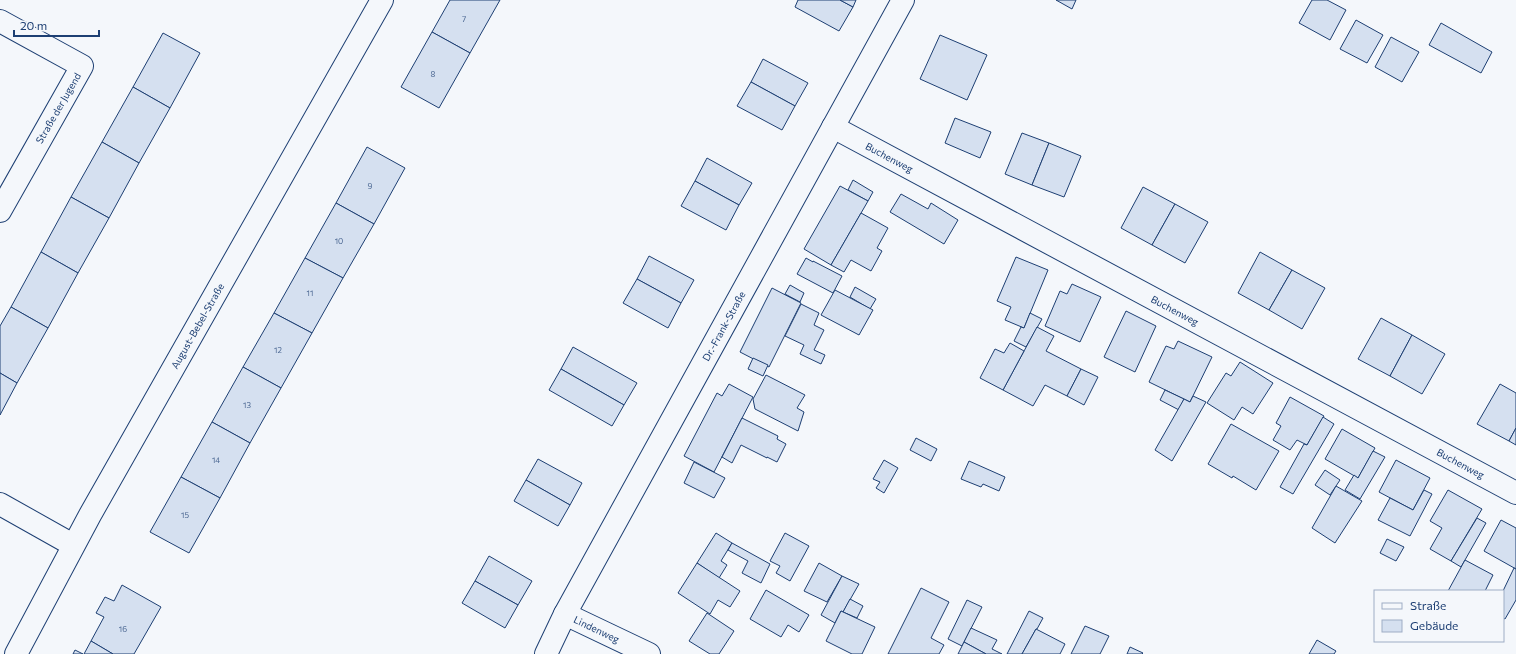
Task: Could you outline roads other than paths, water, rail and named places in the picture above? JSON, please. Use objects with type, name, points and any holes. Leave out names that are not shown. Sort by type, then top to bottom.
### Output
[{"type":"street","name":"August-Bebel-Straße","points":[[16,654],[73,545],[382,0]]},
{"type":"street","name":"Dr.-Frank-Straße","points":[[546,654],[566,614],[903,0]]},
{"type":"street","name":"Straße der Jugend","points":[[0,21],[82,66],[0,211]]},
{"type":"street","name":"Buchenweg","points":[[833,127],[1516,493]]},
{"type":"street","points":[[0,504],[73,545]]},
{"type":"street","name":"Lindenweg","points":[[566,614],[649,654]]}]
